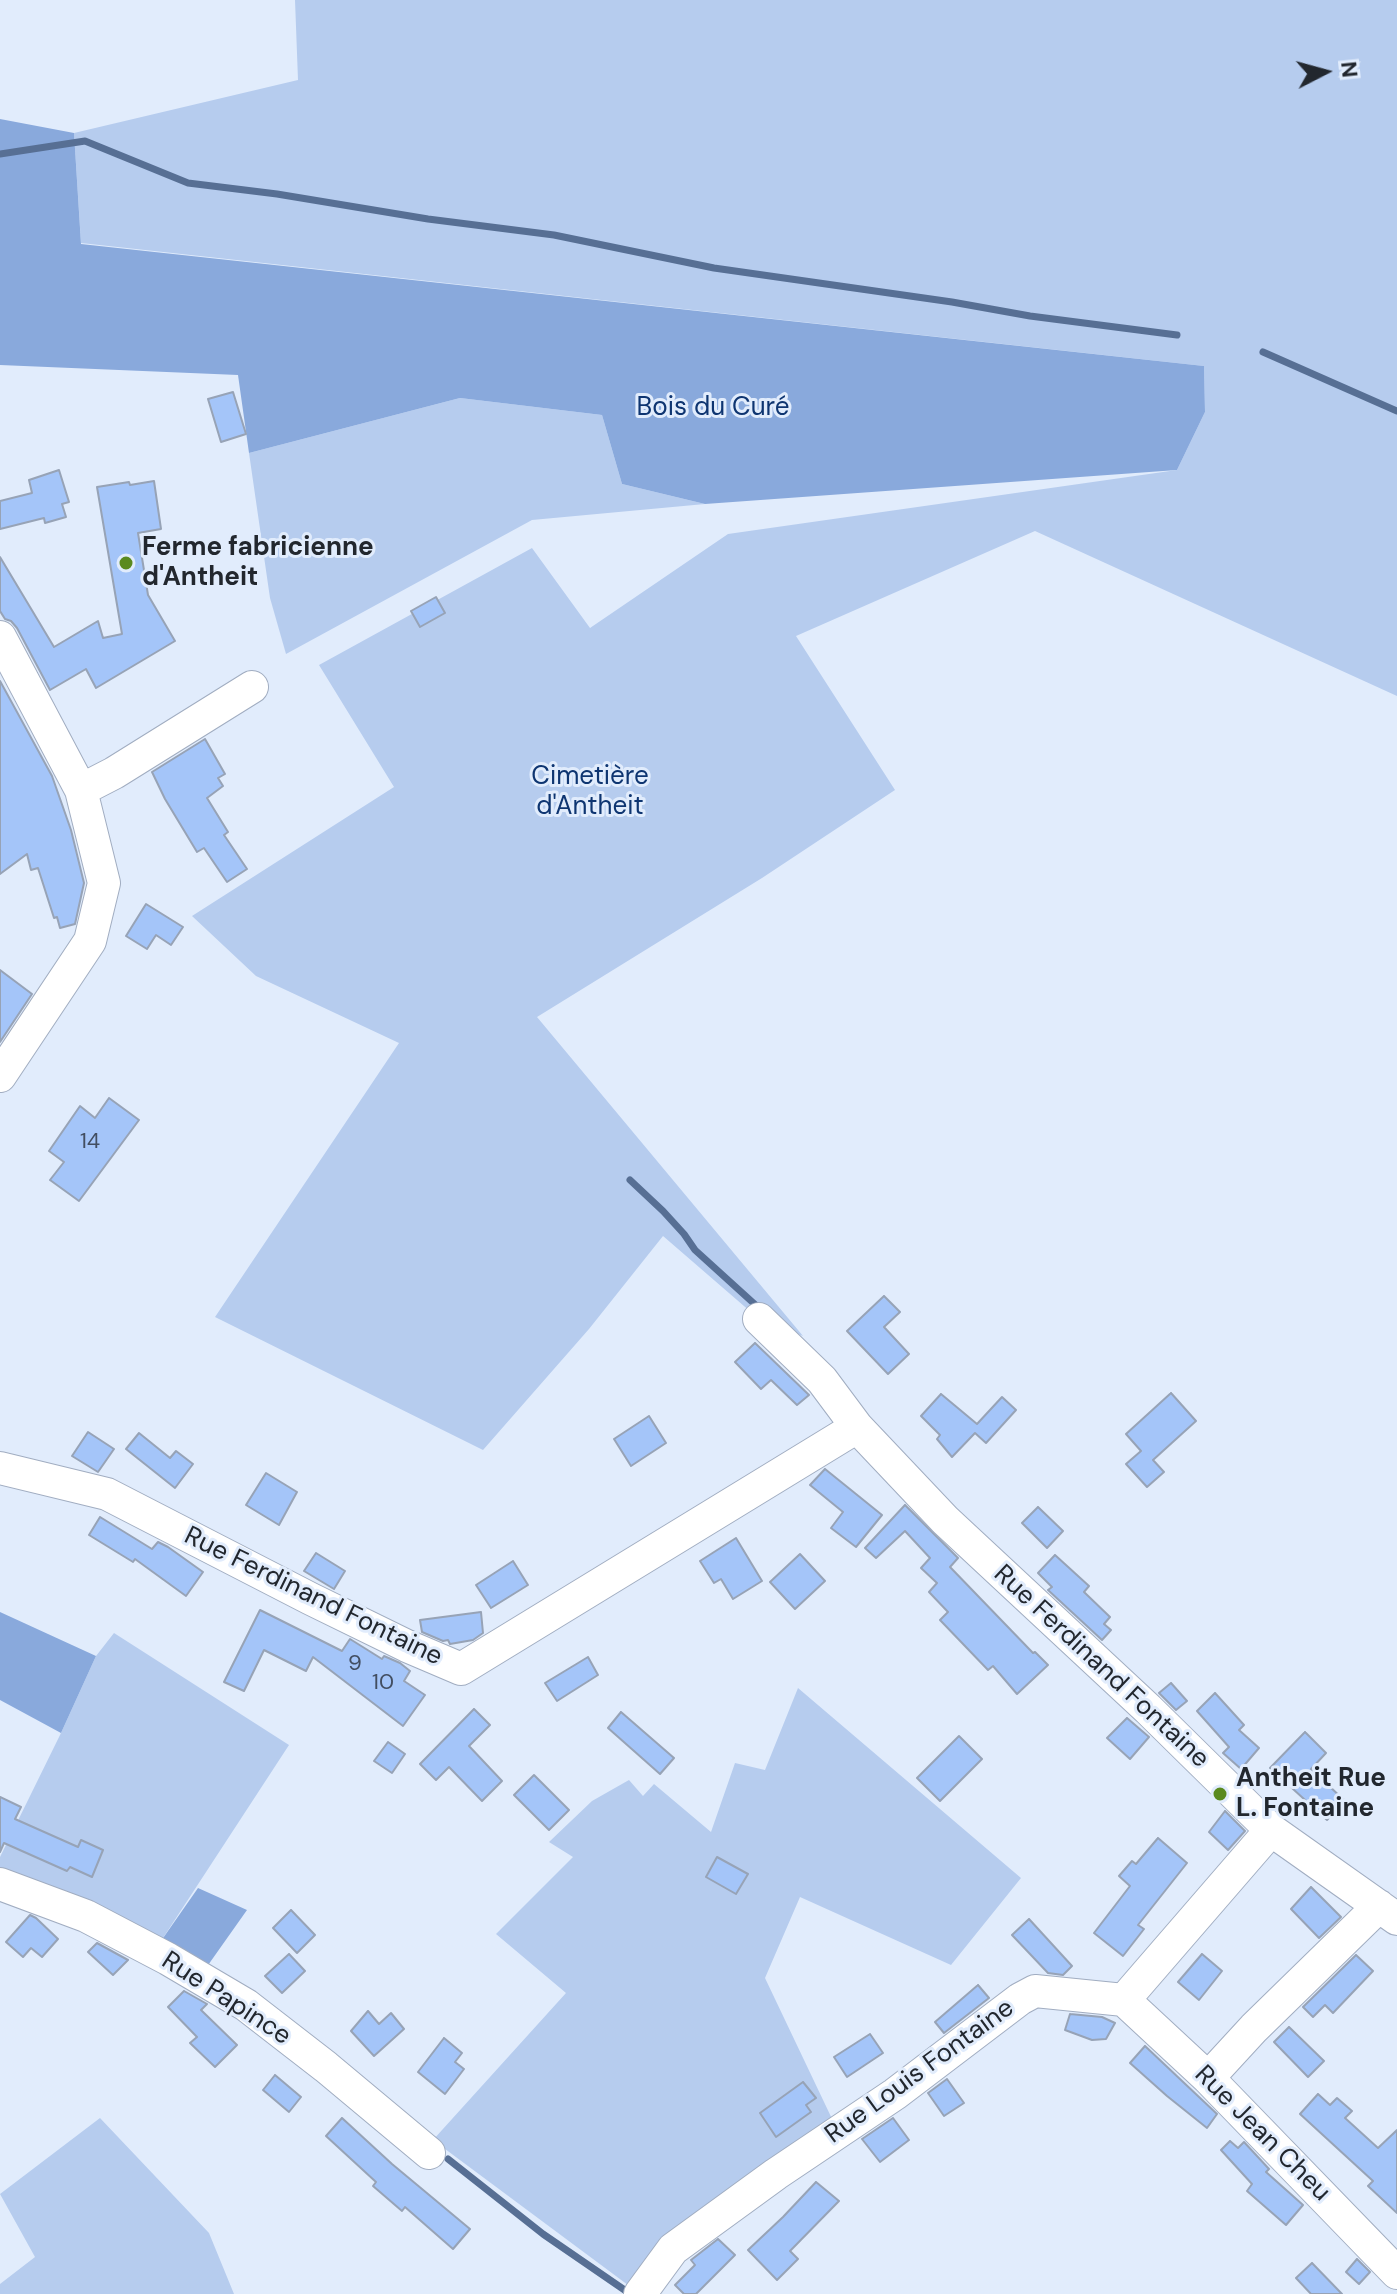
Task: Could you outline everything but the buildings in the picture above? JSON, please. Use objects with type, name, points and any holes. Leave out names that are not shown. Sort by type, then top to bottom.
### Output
[{"type":"street","points":[[0,637],[81,790],[104,883],[90,941],[0,1076]]},
{"type":"street","points":[[81,790],[114,773],[252,687]]},
{"type":"street","name":"Rue Ferdinand Fontaine","points":[[759,1319],[822,1380],[857,1427],[945,1520],[1148,1709],[1271,1830],[1388,1913]]},
{"type":"street","name":"Rue Ferdinand Fontaine","points":[[0,1468],[107,1494],[311,1599],[461,1669],[857,1427]]},
{"type":"street","points":[[1124,2000],[1271,1830]]},
{"type":"street","name":"Rue Papince","points":[[0,1884],[86,1916],[246,2005],[429,2153]]},
{"type":"street","points":[[1208,2078],[1254,2028],[1388,1913]]},
{"type":"street","name":"Rue Louis Fontaine","points":[[640,2294],[673,2249],[776,2174],[895,2094],[1020,1999],[1035,1991],[1124,2000]]},
{"type":"street","name":"Rue Jean Cheu","points":[[1124,2000],[1208,2078],[1397,2273]]},
{"type":"green space","name":"Cimetière d'Antheit","points":[[295,0],[1397,0],[1397,696],[1035,531],[796,636],[895,790],[762,878],[537,1017],[803,1336],[759,1319],[663,1236],[589,1329],[483,1450],[215,1317],[399,1043],[256,976],[192,916],[394,787],[319,665],[532,548],[590,628],[728,534],[1177,470],[1205,412],[1204,366],[81,243],[74,133],[298,80]]},
{"type":"green space","name":"Bois du Curé","points":[[0,119],[74,133],[81,244],[1204,366],[1205,412],[1177,470],[705,504],[622,484],[602,415],[460,398],[249,453],[238,375],[0,365]]},
{"type":"green space","points":[[460,398],[602,415],[622,484],[705,504],[532,520],[286,654],[270,598],[249,453]]},
{"type":"green space","points":[[0,1612],[96,1656],[61,1733],[0,1700]]},
{"type":"green space","points":[[114,1633],[289,1745],[161,1941],[0,1873],[0,1857],[96,1656]]},
{"type":"green space","points":[[798,1688],[1021,1878],[951,1965],[800,1897],[765,1978],[834,2123],[632,2288],[433,2140],[566,1993],[496,1934],[573,1857],[549,1842],[592,1801],[629,1780],[643,1796],[654,1784],[711,1832],[735,1763],[765,1770]]},
{"type":"green space","points":[[198,1888],[247,1910],[206,1968],[161,1941]]},
{"type":"green space","points":[[100,2118],[209,2233],[234,2294],[0,2294],[0,2284],[35,2257],[0,2194]]},
{"type":"waterway","points":[[0,154],[85,141],[188,183],[554,235],[714,268],[1177,335]]},
{"type":"waterway","points":[[1263,352],[1397,411]]},
{"type":"waterway","points":[[630,1180],[663,1211],[695,1250],[760,1309]]},
{"type":"waterway","points":[[448,2159],[543,2234],[626,2291]]},
{"type":"place","name":"Ferme fabricienne d'Antheit","points":[[126,563]]},
{"type":"place","name":"Antheit Rue L. Fontaine","points":[[1220,1794]]}]
